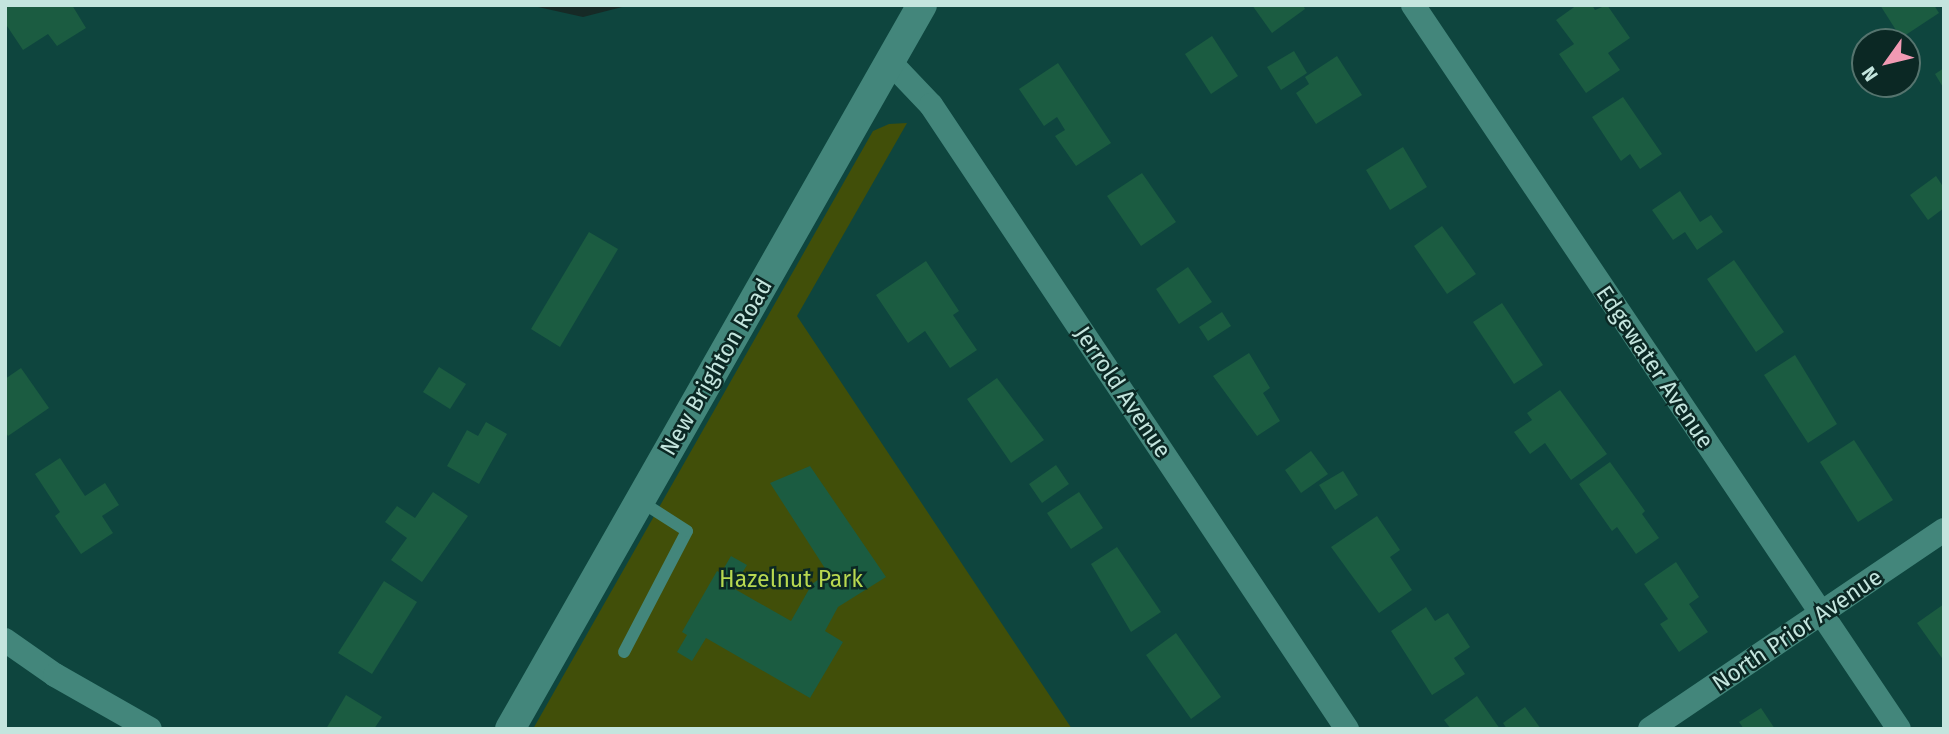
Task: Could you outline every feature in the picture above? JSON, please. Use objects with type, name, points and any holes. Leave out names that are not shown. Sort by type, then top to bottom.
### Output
[{"type":"street","name":"New Brighton Road","points":[[510,729],[922,5]]},
{"type":"street","name":"Edgewater Avenue","points":[[1413,5],[1899,729]]},
{"type":"street","name":"Jerrold Avenue","points":[[890,62],[931,105],[1347,729]]},
{"type":"street","name":"North Prior Avenue","points":[[1650,729],[1944,530]]},
{"type":"street","points":[[5,640],[55,675],[150,729]]},
{"type":"lane","points":[[624,652],[687,531],[639,501]]},
{"type":"green space","name":"Hazelnut Park","points":[[907,123],[797,316],[1072,729],[533,729],[873,131],[889,124]]},
{"type":"water","points":[[529,5],[630,5],[583,17]]},
{"type":"building","points":[[5,5],[72,5],[86,28],[57,46],[48,34],[23,50],[5,23]]},
{"type":"building","points":[[1252,5],[1303,5],[1305,9],[1272,33]]},
{"type":"building","points":[[1577,5],[1592,5],[1595,10],[1607,5],[1630,38],[1608,53],[1620,70],[1586,93],[1559,54],[1574,44],[1556,20]]},
{"type":"building","points":[[1880,5],[1934,5],[1939,13],[1916,28],[1895,28]]},
{"type":"building","points":[[1212,36],[1238,76],[1211,94],[1185,54]]},
{"type":"building","points":[[1294,51],[1307,73],[1281,90],[1267,67]]},
{"type":"building","points":[[1337,56],[1362,95],[1316,124],[1296,93],[1309,84],[1305,77]]},
{"type":"building","points":[[1058,63],[1111,143],[1076,166],[1055,136],[1065,130],[1057,117],[1044,126],[1019,89]]},
{"type":"building","points":[[1944,68],[1944,89],[1935,74]]},
{"type":"building","points":[[1623,97],[1662,154],[1640,169],[1630,154],[1621,161],[1592,117]]},
{"type":"building","points":[[1403,147],[1427,187],[1390,210],[1366,170]]},
{"type":"building","points":[[1142,173],[1176,222],[1141,246],[1107,196]]},
{"type":"building","points":[[1936,176],[1944,188],[1944,208],[1928,220],[1910,195]]},
{"type":"building","points":[[1680,191],[1700,222],[1711,215],[1723,232],[1697,250],[1685,232],[1673,240],[1652,210]]},
{"type":"building","points":[[1442,226],[1476,274],[1447,294],[1414,246]]},
{"type":"building","points":[[589,232],[618,249],[560,347],[531,329]]},
{"type":"building","points":[[1734,260],[1784,332],[1756,352],[1707,279]]},
{"type":"building","points":[[926,261],[959,311],[953,315],[977,350],[950,368],[925,331],[908,343],[876,295]]},
{"type":"building","points":[[1188,267],[1212,302],[1179,324],[1156,289]]},
{"type":"building","points":[[1502,303],[1543,365],[1514,384],[1473,322]]},
{"type":"building","points":[[1222,312],[1231,326],[1208,341],[1199,327]]},
{"type":"building","points":[[1249,353],[1270,388],[1263,393],[1280,421],[1257,436],[1213,376]]},
{"type":"building","points":[[1795,355],[1837,424],[1808,443],[1764,375]]},
{"type":"building","points":[[439,367],[466,384],[450,409],[423,392]]},
{"type":"building","points":[[21,368],[49,408],[8,436],[5,432],[5,379]]},
{"type":"building","points":[[997,378],[1044,440],[1011,463],[967,399]]},
{"type":"building","points":[[1560,390],[1607,454],[1571,480],[1545,443],[1530,454],[1514,432],[1532,420],[1527,413]]},
{"type":"building","points":[[486,422],[507,434],[479,484],[447,466],[467,430],[478,436]]},
{"type":"building","points":[[1854,440],[1893,500],[1858,522],[1820,462]]},
{"type":"building","points":[[1311,451],[1328,474],[1301,493],[1285,470]]},
{"type":"building","points":[[60,458],[85,496],[105,483],[119,505],[102,516],[113,533],[81,554],[55,516],[60,512],[35,474]]},
{"type":"building","points":[[1610,462],[1645,511],[1642,514],[1659,538],[1636,554],[1617,527],[1612,531],[1579,484]]},
{"type":"building","points":[[1056,465],[1069,484],[1042,503],[1029,484]]},
{"type":"building","points":[[810,466],[886,577],[838,607],[825,631],[843,642],[810,698],[706,638],[692,661],[677,652],[687,635],[682,632],[717,571],[721,573],[731,556],[747,565],[733,588],[791,621],[812,584],[828,573],[770,483]]},
{"type":"building","points":[[1343,471],[1358,495],[1335,510],[1319,485]]},
{"type":"building","points":[[433,492],[468,516],[422,582],[391,560],[407,538],[385,522],[397,506],[415,518]]},
{"type":"building","points":[[1079,492],[1103,528],[1071,549],[1047,513]]},
{"type":"building","points":[[1377,516],[1400,550],[1390,557],[1412,590],[1379,613],[1331,547]]},
{"type":"building","points":[[1117,547],[1161,612],[1131,632],[1091,564]]},
{"type":"building","points":[[1676,562],[1699,597],[1689,604],[1708,632],[1679,652],[1660,624],[1668,619],[1644,584]]},
{"type":"building","points":[[384,581],[417,602],[372,674],[338,653]]},
{"type":"building","points":[[1944,604],[1944,661],[1917,623]]},
{"type":"building","points":[[1426,607],[1435,621],[1448,613],[1470,647],[1454,658],[1465,674],[1432,695],[1391,631]]},
{"type":"building","points":[[1176,633],[1221,697],[1191,719],[1146,655]]},
{"type":"building","points":[[346,695],[382,717],[374,729],[326,729]]},
{"type":"building","points":[[1477,696],[1500,729],[1451,729],[1444,720]]},
{"type":"building","points":[[1525,707],[1541,729],[1507,729],[1503,723]]},
{"type":"building","points":[[1761,708],[1775,729],[1744,729],[1739,722]]}]
